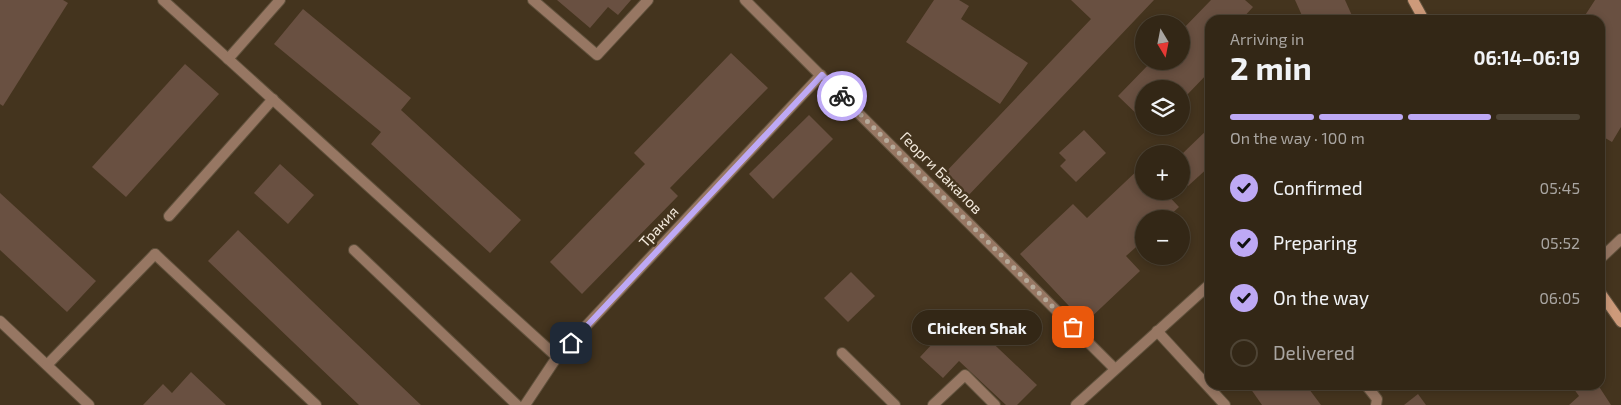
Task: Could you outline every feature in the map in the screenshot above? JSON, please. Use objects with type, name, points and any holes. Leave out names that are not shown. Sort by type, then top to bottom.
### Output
[{"type":"street","points":[[164,0],[557,357]]},
{"type":"street","points":[[228,59],[280,0]]},
{"type":"street","points":[[533,0],[597,55],[648,0]]},
{"type":"street","name":"Георги Бакалов","points":[[746,0],[1115,368]]},
{"type":"street","points":[[1413,0],[1421,15]]},
{"type":"street","name":"Тракия","points":[[525,405],[557,357],[822,75]]},
{"type":"street","points":[[169,216],[273,99]]},
{"type":"street","points":[[1605,254],[1621,239]]},
{"type":"street","points":[[354,250],[517,405]]},
{"type":"street","points":[[47,366],[155,254],[316,405]]},
{"type":"street","points":[[1076,405],[1205,288]]},
{"type":"street","points":[[1605,299],[1621,322]]},
{"type":"street","points":[[0,321],[89,405]]},
{"type":"street","points":[[1157,331],[1205,383]]},
{"type":"street","points":[[842,353],[895,405]]},
{"type":"street","points":[[933,405],[965,375],[995,405]]},
{"type":"street","points":[[1211,390],[1225,405]]},
{"type":"street","points":[[1370,390],[1377,399],[1376,405]]},
{"type":"building","points":[[0,0],[63,0],[68,3],[3,106],[0,104]]},
{"type":"building","points":[[557,0],[631,0],[618,15],[608,7],[590,28]]},
{"type":"building","points":[[934,0],[959,0],[969,6],[961,19],[1028,63],[1000,104],[906,42]]},
{"type":"building","points":[[1071,0],[1154,0],[1140,15],[1135,15],[1135,20],[966,198],[942,176],[1091,19]]},
{"type":"building","points":[[1211,0],[1245,0],[1253,7],[1246,15],[1205,15],[1205,76],[1190,92],[1190,80],[1135,80],[1135,112],[1118,96],[1143,70],[1190,70],[1190,22]]},
{"type":"building","points":[[1295,0],[1345,0],[1352,15],[1302,15]]},
{"type":"building","points":[[1595,0],[1621,0],[1621,127],[1612,142],[1605,138],[1605,15],[1585,15]]},
{"type":"building","points":[[303,9],[411,98],[401,110],[521,220],[490,253],[371,144],[381,132],[274,44]]},
{"type":"building","points":[[731,53],[768,88],[670,188],[678,196],[582,294],[550,262],[645,164],[634,153]]},
{"type":"building","points":[[185,64],[219,94],[126,197],[92,167]]},
{"type":"building","points":[[809,115],[833,139],[773,199],[749,174]]},
{"type":"building","points":[[1084,130],[1106,153],[1076,182],[1060,166],[1066,160],[1059,153]]},
{"type":"building","points":[[1205,132],[1205,171],[1190,184],[1190,146]]},
{"type":"building","points":[[280,164],[314,195],[288,224],[254,193]]},
{"type":"building","points":[[1135,173],[1135,200],[1172,200],[1179,207],[1176,210],[1135,210],[1135,248],[1126,256],[1140,271],[1085,323],[1020,254],[1073,204],[1087,218]]},
{"type":"building","points":[[0,193],[96,281],[67,312],[0,250]]},
{"type":"building","points":[[238,230],[421,405],[359,405],[208,261]]},
{"type":"building","points":[[851,272],[875,296],[848,322],[824,298]]},
{"type":"building","points":[[961,313],[1037,385],[1017,405],[1006,405],[959,361],[943,378],[920,357]]},
{"type":"building","points":[[191,372],[226,405],[143,405],[163,384],[172,393]]},
{"type":"building","points":[[1252,390],[1310,390],[1321,405],[1262,405]]},
{"type":"building","points":[[1575,390],[1601,390],[1611,405],[1569,405],[1579,396]]},
{"type":"building","points":[[1418,394],[1426,405],[1404,405]]},
{"type":"way so far","points":[[842,96],[1073,327]]},
{"type":"place","name":"Chicken Shak","points":[[1073,327]]},
{"type":"route","points":[[571,343],[822,75],[842,96]]}]
